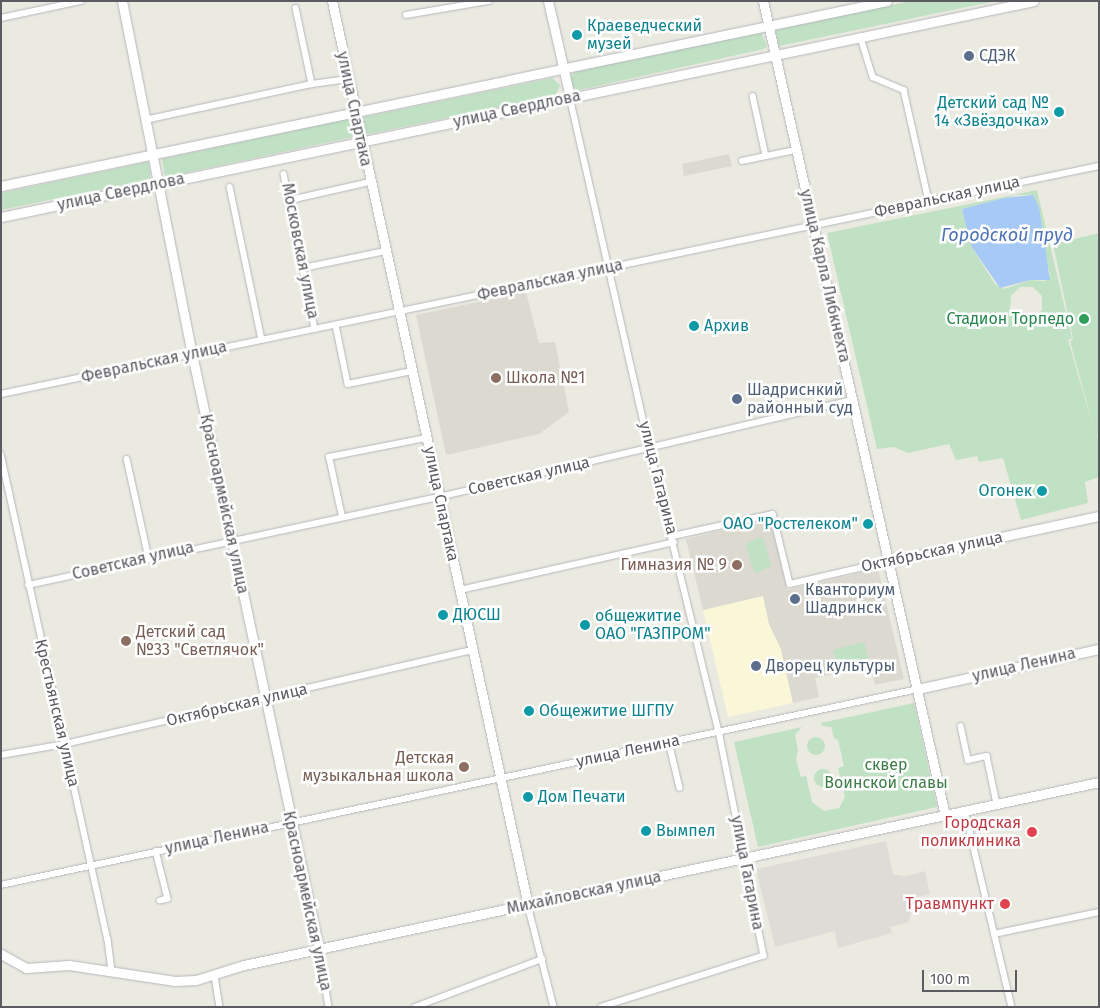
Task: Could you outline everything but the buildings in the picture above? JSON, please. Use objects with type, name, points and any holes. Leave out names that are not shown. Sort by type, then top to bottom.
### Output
[{"type":"street","points":[[1,18],[81,1]]},
{"type":"street","name":"Красноармейская улица","points":[[122,1],[151,155],[319,949],[329,1007]]},
{"type":"street","name":"улица Спартака","points":[[332,1],[361,142],[473,650],[498,779],[554,1007]]},
{"type":"street","points":[[406,15],[489,1]]},
{"type":"street","name":"улица Гагарина","points":[[548,1],[650,449],[719,732],[764,956],[602,1007]]},
{"type":"street","name":"улица Карла Либкнехта","points":[[763,1],[890,561],[945,815]]},
{"type":"street","name":"улица Свердлова","points":[[1,186],[887,1]]},
{"type":"street","name":"улица Свердлова","points":[[1,217],[1034,1]]},
{"type":"street","points":[[296,8],[312,84]]},
{"type":"street","points":[[861,38],[873,77],[904,90],[929,201]]},
{"type":"street","points":[[145,120],[312,84],[348,79]]},
{"type":"street","points":[[753,96],[766,156]]},
{"type":"street","points":[[742,161],[796,150]]},
{"type":"street","name":"Февральская улица","points":[[1,394],[1099,166]]},
{"type":"street","name":"Московская улица","points":[[284,174],[315,329]]},
{"type":"street","points":[[290,200],[370,182]]},
{"type":"street","points":[[230,187],[262,340]]},
{"type":"street","points":[[303,268],[386,252]]},
{"type":"street","points":[[336,325],[348,384],[412,371]]},
{"type":"street","name":"Советская улица","points":[[28,585],[231,540],[439,497],[854,400]]},
{"type":"street","points":[[342,517],[329,457],[426,438]]},
{"type":"street","name":"Крестьянская улица","points":[[1,454],[28,585],[91,865],[112,972]]},
{"type":"street","points":[[127,459],[149,558]]},
{"type":"street","name":"Октябрьская улица","points":[[460,590],[773,514],[790,584],[1099,516]]},
{"type":"street","name":"улица Ленина","points":[[1,885],[1099,649]]},
{"type":"street","name":"Октябрьская улица","points":[[1,755],[65,744],[473,650]]},
{"type":"street","points":[[961,726],[968,760],[987,756],[997,804]]},
{"type":"street","points":[[669,742],[680,788]]},
{"type":"street","name":"Михайловская улица","points":[[1,954],[26,968],[69,965],[175,982],[215,976],[244,965],[1099,782]]},
{"type":"street","points":[[965,810],[1012,1007]]},
{"type":"street","name":"улица Ленина","points":[[156,851],[168,899],[160,901]]},
{"type":"street","points":[[994,934],[1099,912]]},
{"type":"street","points":[[416,1007],[542,959]]},
{"type":"street","points":[[215,976],[220,1007]]},
{"type":"shaded area","points":[[729,154],[732,166],[684,176],[682,164]]},
{"type":"shaded area","name":"Школа №1","points":[[526,292],[539,343],[555,342],[569,412],[539,434],[446,455],[416,315]]},
{"type":"shaded area","points":[[770,519],[787,590],[878,569],[904,679],[875,685],[872,674],[866,674],[864,667],[815,678],[819,697],[793,703],[781,649],[769,624],[763,596],[703,610],[686,539]]},
{"type":"shaded area","points":[[763,595],[769,624],[781,649],[793,703],[728,717],[703,610]]},
{"type":"shaded area","points":[[886,841],[893,874],[906,876],[925,871],[930,894],[908,899],[911,912],[909,922],[890,927],[892,933],[838,948],[835,931],[775,947],[756,869]]},
{"type":"green space","points":[[911,1],[991,2],[779,46],[775,30]]},
{"type":"green space","points":[[761,32],[767,46],[764,49],[579,90],[572,87],[570,77],[575,72]]},
{"type":"green space","points":[[552,78],[560,85],[556,95],[369,134],[364,132],[364,117]]},
{"type":"green space","points":[[348,119],[352,124],[353,137],[165,177],[162,159]]},
{"type":"green space","points":[[148,162],[151,179],[1,210],[1,193]]},
{"type":"green space","points":[[1037,190],[1072,338],[1068,340],[1095,433],[1070,341],[1073,339],[1053,244],[1099,233],[1099,436],[1096,436],[1099,438],[1099,477],[1085,482],[1088,503],[1021,520],[1003,458],[979,462],[977,456],[956,460],[949,444],[908,453],[894,447],[877,449],[827,233]],"holes":[[[1017,195],[1033,195],[1050,275],[1045,281],[1030,280],[1004,289],[995,284],[971,246],[962,209]],[[1020,287],[1033,287],[1042,296],[1042,310],[1032,319],[1019,318],[1010,308],[1011,296]]]},
{"type":"green space","points":[[760,537],[764,539],[771,566],[757,573],[753,570],[746,544]]},
{"type":"green space","points":[[864,642],[869,664],[838,671],[833,650]]},
{"type":"green space","name":"сквер Воинской славы","points":[[914,703],[937,807],[758,847],[734,742],[802,727],[795,735],[798,750],[796,759],[801,777],[806,776],[812,802],[824,811],[839,808],[845,797],[838,768],[844,766],[838,740],[834,738],[831,727],[822,726],[821,723]]},
{"type":"green space","points":[[816,737],[822,740],[825,746],[822,752],[816,755],[810,752],[807,746],[810,740]]},
{"type":"green space","points":[[823,769],[829,772],[832,778],[829,784],[823,787],[817,784],[814,778],[817,772]]},
{"type":"water","name":"Городской пруд","points":[[1033,195],[1039,207],[1050,280],[1030,280],[1000,288],[971,246],[962,209],[1004,198]]},
{"type":"place","name":"Краеведческий музей","points":[[577,35]]},
{"type":"place","name":"СДЭК","points":[[969,56]]},
{"type":"place","name":"Детский сад № 14 «Звёздочка»","points":[[1059,112]]},
{"type":"place","name":"Стадион Торпедо","points":[[1084,319]]},
{"type":"place","name":"Архив","points":[[694,326]]},
{"type":"place","name":"Школа №1","points":[[496,378]]},
{"type":"place","name":"Шадриснкий районный суд","points":[[737,399]]},
{"type":"place","name":"Огонек","points":[[1042,491]]},
{"type":"place","name":"ОАО \"Ростелеком\"","points":[[868,524]]},
{"type":"place","name":"Гимназия № 9","points":[[737,565]]},
{"type":"place","name":"Кванториум Шадринск","points":[[795,599]]},
{"type":"place","name":"ДЮСШ","points":[[443,615]]},
{"type":"place","name":"общежитие ОАО \"ГАЗПРОМ\"","points":[[585,625]]},
{"type":"place","name":"Детский сад №33 \"Светлячок\"","points":[[126,641]]},
{"type":"place","name":"Дворец культуры","points":[[756,666]]},
{"type":"place","name":"Общежитие ШГПУ","points":[[529,711]]},
{"type":"place","name":"Детская музыкальная школа","points":[[464,767]]},
{"type":"place","name":"Дом Печати","points":[[528,797]]},
{"type":"place","name":"Вымпел","points":[[646,831]]},
{"type":"place","name":"Городская поликлиника","points":[[1032,832]]},
{"type":"place","name":"Травмпункт","points":[[1005,904]]}]
